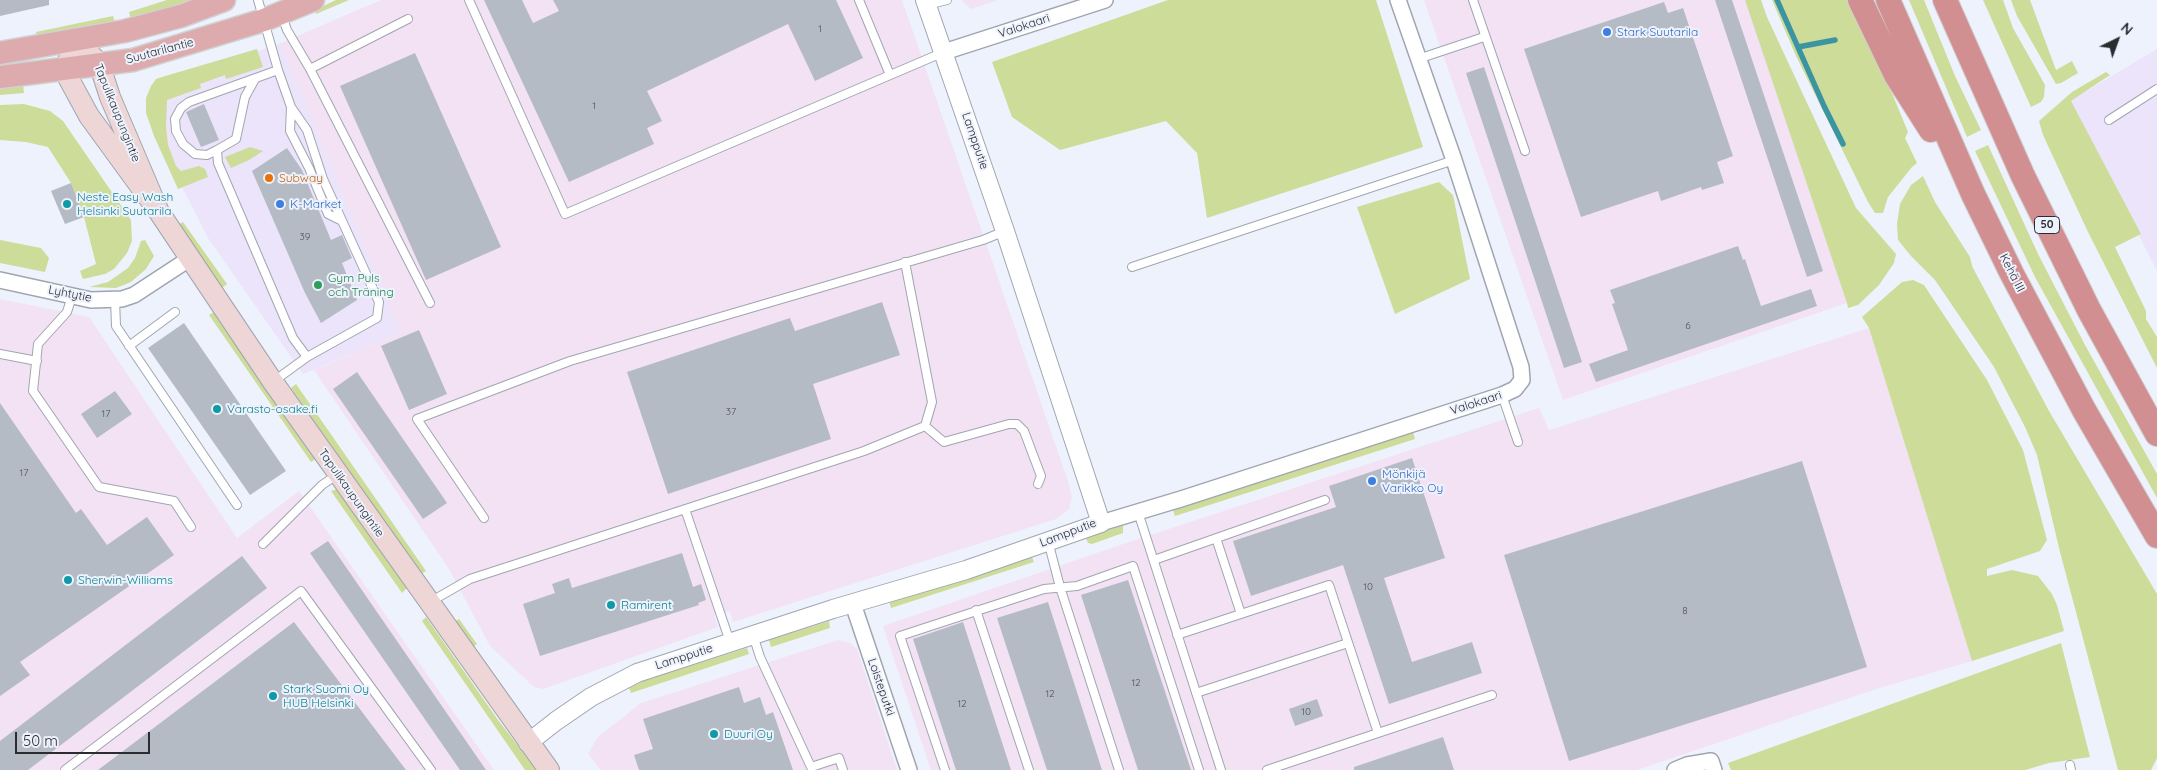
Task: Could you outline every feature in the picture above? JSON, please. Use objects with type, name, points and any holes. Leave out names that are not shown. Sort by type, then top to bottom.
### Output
[{"type":"highway","points":[[1860,0],[1896,75],[1973,194]]},
{"type":"highway","name":"Kehä III","points":[[1888,0],[1973,194],[2012,274],[2080,402],[2157,536]]},
{"type":"highway","name":"50","points":[[1947,3],[2022,176],[2089,310],[2157,434]]},
{"type":"main road","points":[[0,53],[77,41],[142,27],[224,0]]},
{"type":"main road","name":"Suutarilantie","points":[[0,77],[133,60],[268,11],[314,0]]},
{"type":"main road","points":[[64,70],[77,41]]},
{"type":"main road","name":"Tapulikaupungintie","points":[[77,41],[99,63],[110,97],[159,212]]},
{"type":"main road","name":"Tapulikaupungintie","points":[[64,70],[89,116],[159,212],[273,382],[528,744],[549,770]]},
{"type":"street","name":"Valokaari","points":[[944,52],[1105,0]]},
{"type":"street","name":"Valokaari","points":[[1101,523],[1502,395],[1515,389],[1522,380],[1521,367],[1454,160],[1398,0]]},
{"type":"street","name":"Lampputie","points":[[528,744],[556,721],[591,697],[624,678],[730,642],[966,570],[1101,523],[1005,231],[926,3]]},
{"type":"street","name":"Lyhtytie","points":[[0,280],[91,300],[115,300],[134,295],[189,259]]},
{"type":"street","name":"Loisteputki","points":[[853,604],[909,770]]},
{"type":"street","points":[[1676,770],[1687,765],[1713,766]]},
{"type":"lane","points":[[469,0],[566,214],[944,52]]},
{"type":"lane","points":[[859,0],[890,75]]},
{"type":"lane","points":[[926,3],[948,0]]},
{"type":"lane","points":[[1473,0],[1484,37],[1525,151]]},
{"type":"lane","points":[[268,11],[292,39],[310,68],[430,303]]},
{"type":"lane","points":[[268,11],[278,70],[291,107],[307,130],[323,179],[379,302],[377,318],[308,357],[273,382]]},
{"type":"lane","points":[[310,68],[408,20]]},
{"type":"lane","points":[[1418,59],[1484,37]]},
{"type":"lane","points":[[255,79],[245,97],[236,139],[207,155],[195,154],[183,144],[176,131],[175,119],[181,108],[189,102],[278,70]]},
{"type":"lane","points":[[2109,120],[2157,89]]},
{"type":"lane","points":[[291,107],[290,131],[309,168],[328,214],[342,221]]},
{"type":"lane","points":[[217,150],[218,163],[293,338],[308,357]]},
{"type":"lane","points":[[1132,267],[1454,160]]},
{"type":"lane","points":[[309,168],[323,179]]},
{"type":"lane","points":[[484,518],[417,419],[570,361],[983,240],[1005,231]]},
{"type":"lane","points":[[905,262],[932,402],[925,426]]},
{"type":"lane","points":[[72,296],[67,312],[38,344],[34,391],[99,487],[174,501],[191,527]]},
{"type":"lane","points":[[115,300],[116,326],[236,505]]},
{"type":"lane","points":[[129,346],[175,312]]},
{"type":"lane","points":[[0,354],[37,361]]},
{"type":"lane","points":[[1502,395],[1518,442]]},
{"type":"lane","points":[[925,426],[944,442],[1009,424],[1017,424],[1024,431],[1041,476],[1038,484]]},
{"type":"lane","points":[[429,603],[470,579],[864,451],[925,426]]},
{"type":"lane","points":[[263,544],[322,485],[338,474]]},
{"type":"lane","points":[[1154,560],[1325,500]]},
{"type":"lane","points":[[685,509],[730,642]]},
{"type":"lane","points":[[1138,512],[1222,770]]},
{"type":"lane","points":[[1216,538],[1242,614]]},
{"type":"lane","points":[[1048,541],[1060,588],[1119,770]]},
{"type":"lane","points":[[945,770],[900,636],[1044,589],[1077,586],[1133,566],[1199,770]]},
{"type":"lane","points":[[1177,635],[1329,585],[1378,733]]},
{"type":"lane","points":[[65,770],[301,591],[431,770]]},
{"type":"lane","points":[[976,610],[1029,770]]},
{"type":"lane","points":[[753,635],[760,657],[811,767],[838,758],[843,770]]},
{"type":"lane","points":[[1196,693],[1348,643]]},
{"type":"lane","points":[[1267,770],[1492,695]]},
{"type":"shaded area","points":[[381,0],[902,0],[1069,484],[1072,498],[1069,509],[1056,519],[733,622],[730,611],[714,615],[718,627],[543,689],[534,687],[490,646],[449,569],[314,370],[401,333],[281,43]]},
{"type":"shaded area","points":[[961,0],[998,0],[971,9]]},
{"type":"shaded area","points":[[1424,0],[1753,0],[1855,303],[1847,303],[1563,400]]},
{"type":"shaded area","points":[[281,43],[401,333],[303,374],[208,238],[174,171],[157,126],[164,89],[193,74]]},
{"type":"shaded area","points":[[2157,49],[2157,271],[2070,101]]},
{"type":"shaded area","points":[[0,299],[89,317],[237,538],[299,491],[494,770],[0,770]]},
{"type":"shaded area","points":[[1869,328],[1972,661],[1873,690],[1637,770],[931,770],[883,626],[1135,540],[1539,408],[1549,430]]},
{"type":"shaded area","points":[[838,640],[850,643],[857,649],[897,770],[601,770],[588,754],[598,737],[641,703]]},
{"type":"green space","points":[[167,0],[195,0],[131,20],[129,12]]},
{"type":"green space","points":[[336,0],[349,0],[316,14],[315,10]]},
{"type":"green space","points":[[1168,0],[1376,0],[1423,147],[1207,218],[1197,153],[1166,121],[1060,150],[1012,117],[992,62]]},
{"type":"green space","points":[[1745,0],[1761,0],[1767,17],[1856,208],[1896,254],[1894,263],[1879,285],[1858,305],[1848,308]]},
{"type":"green space","points":[[1772,0],[1848,0],[1887,81],[1908,132],[1905,138],[1917,163],[1888,197],[1883,213],[1875,213],[1868,202],[1796,56]]},
{"type":"green space","points":[[1909,0],[1924,0],[1955,76],[1981,130],[1967,137]]},
{"type":"green space","points":[[1983,0],[2003,0],[2013,28],[2045,85],[2044,97],[2041,102],[2031,107]]},
{"type":"green space","points":[[2011,0],[2030,0],[2056,70],[2072,61],[2078,73],[2056,84],[2017,16]]},
{"type":"green space","points":[[113,16],[115,23],[37,38],[36,32]]},
{"type":"green space","points":[[257,49],[263,67],[226,79],[225,75],[200,84],[201,88],[167,100],[166,127],[168,145],[176,166],[181,171],[199,166],[205,169],[208,177],[178,189],[154,136],[146,113],[146,98],[151,86],[156,79]]},
{"type":"green space","points":[[2106,72],[2110,75],[2071,101],[2141,234],[2115,247],[2146,311],[2146,319],[2157,337],[2157,368],[2088,232],[2043,135],[2039,121],[2072,92]]},
{"type":"green space","points":[[23,84],[24,93],[0,95],[0,86]]},
{"type":"green space","points":[[24,104],[50,111],[63,121],[131,220],[132,241],[127,253],[114,269],[105,274],[83,279],[80,271],[96,264],[84,217],[71,183],[48,147],[26,142],[0,140],[0,105]]},
{"type":"green space","points":[[1988,145],[2038,254],[2085,345],[2157,474],[2157,498],[2035,277],[1975,151]]},
{"type":"green space","points":[[250,147],[263,151],[231,168],[225,157]]},
{"type":"green space","points":[[1923,176],[1935,202],[1970,257],[1972,266],[2049,411],[2157,594],[2157,758],[2151,770],[2118,770],[2060,552],[2037,455],[2025,427],[1994,367],[1935,280],[1898,240],[1897,224],[1900,204],[1911,185]]},
{"type":"green space","points":[[1439,182],[1453,195],[1470,279],[1395,314],[1357,207]]},
{"type":"green space","points":[[183,222],[227,284],[222,288],[178,225]]},
{"type":"green space","points":[[0,240],[41,248],[49,258],[45,272],[0,263]]},
{"type":"green space","points":[[145,240],[154,256],[146,269],[131,282],[116,288],[89,287],[108,282],[128,268],[135,258],[141,241]]},
{"type":"green space","points":[[1913,280],[1924,285],[1987,380],[2023,450],[2047,540],[2040,551],[1987,569],[1987,576],[2012,570],[2038,576],[2052,594],[2064,631],[1972,661],[1869,328],[1862,317],[1902,282]]},
{"type":"green space","points":[[214,312],[316,459],[311,462],[209,315]]},
{"type":"green space","points":[[296,384],[426,571],[421,574],[291,388]]},
{"type":"green space","points":[[1413,432],[1415,439],[1175,516],[1173,510]]},
{"type":"green space","points":[[337,489],[407,588],[402,593],[331,491]]},
{"type":"green space","points":[[1123,525],[1123,533],[1092,544],[1088,543],[1086,538]]},
{"type":"green space","points":[[1031,555],[1034,562],[891,608],[889,601]]},
{"type":"green space","points":[[426,617],[498,720],[537,770],[525,770],[422,621]]},
{"type":"green space","points":[[459,619],[477,644],[472,648],[454,622]]},
{"type":"green space","points":[[829,621],[830,628],[771,647],[769,640]]},
{"type":"green space","points":[[2061,643],[2090,757],[2049,763],[2025,770],[1731,770],[1728,763]]},
{"type":"green space","points":[[747,648],[749,654],[631,693],[629,688],[645,680]]},
{"type":"building","points":[[0,0],[49,0],[49,5],[0,16]]},
{"type":"building","points":[[484,0],[522,0],[533,23],[559,11],[553,0],[836,0],[863,58],[815,81],[788,24],[647,91],[662,121],[647,128],[654,144],[569,182]]},
{"type":"building","points":[[1715,0],[1732,0],[1823,271],[1807,277]]},
{"type":"building","points":[[1664,2],[1668,13],[1683,8],[1733,156],[1717,162],[1724,183],[1702,190],[1701,187],[1661,201],[1658,191],[1581,217],[1524,49]]},
{"type":"building","points":[[415,53],[501,247],[426,280],[340,86]]},
{"type":"building","points":[[1484,67],[1582,362],[1564,368],[1466,73]]},
{"type":"building","points":[[204,104],[219,140],[201,147],[186,112]]},
{"type":"building","points":[[287,148],[302,170],[331,240],[342,235],[352,258],[342,263],[357,300],[321,323],[305,293],[252,171]]},
{"type":"building","name":"Neste Easy Wash Helsinki Suutarila","points":[[71,183],[84,217],[65,224],[51,191]]},
{"type":"building","points":[[1738,246],[1743,260],[1745,259],[1761,306],[1811,289],[1817,306],[1596,382],[1589,364],[1628,350],[1612,304],[1615,303],[1610,290]]},
{"type":"building","points":[[882,302],[900,355],[813,384],[831,439],[668,494],[627,372],[790,318],[795,331]]},
{"type":"building","name":"Varasto-osake.fi","points":[[184,323],[286,471],[250,495],[148,348]]},
{"type":"building","points":[[419,330],[447,394],[409,410],[381,346]]},
{"type":"building","points":[[357,372],[447,503],[423,519],[333,389]]},
{"type":"building","points":[[115,391],[132,414],[97,438],[81,414]]},
{"type":"building","name":"Sherwin-Williams","points":[[0,403],[76,513],[81,509],[107,545],[147,517],[174,555],[20,662],[30,675],[0,696]]},
{"type":"building","points":[[1412,458],[1445,558],[1384,578],[1412,662],[1472,642],[1482,673],[1389,704],[1343,565],[1251,596],[1233,541],[1336,507],[1329,486]]},
{"type":"building","points":[[1802,461],[1867,667],[1569,761],[1504,555]]},
{"type":"building","points":[[328,541],[486,770],[460,770],[310,553]]},
{"type":"building","name":"Ramirent","points":[[682,553],[693,587],[701,584],[706,600],[698,603],[699,605],[540,656],[523,604],[555,593],[552,584],[569,578],[572,588]]},
{"type":"building","points":[[242,556],[267,588],[28,770],[0,770],[0,741]]},
{"type":"building","points":[[1128,580],[1191,770],[1138,770],[1081,595]]},
{"type":"building","points":[[1048,602],[1102,770],[1047,770],[997,618]]},
{"type":"building","name":"Stark Suomi Oy HUB Helsinki","points":[[294,622],[406,770],[98,770]]},
{"type":"building","points":[[963,622],[1011,770],[956,770],[913,639]]},
{"type":"building","name":"Duuri Oy","points":[[739,687],[744,703],[760,697],[766,715],[773,712],[793,770],[639,770],[634,755],[653,749],[643,719]]},
{"type":"building","points":[[1317,699],[1323,716],[1295,726],[1289,709]]},
{"type":"building","points":[[1443,737],[1454,770],[1354,770],[1354,767]]},
{"type":"waterway","points":[[1777,0],[1843,144]]},
{"type":"waterway","points":[[1798,47],[1835,40]]},
{"type":"place","name":"Stark Suutarila","points":[[1607,32]]},
{"type":"place","name":"Subway","points":[[269,178]]},
{"type":"place","name":"Neste Easy Wash Helsinki Suutarila","points":[[67,204]]},
{"type":"place","name":"K-Market","points":[[280,204]]},
{"type":"place","name":"Gym Puls och Träning","points":[[318,285]]},
{"type":"place","name":"Varasto-osake.fi","points":[[217,409]]},
{"type":"place","name":"Mönkijä Varikko Oy","points":[[1372,481]]},
{"type":"place","name":"Sherwin-Williams","points":[[68,580]]},
{"type":"place","name":"Ramirent","points":[[611,605]]},
{"type":"place","name":"Stark Suomi Oy HUB Helsinki","points":[[273,696]]},
{"type":"place","name":"Duuri Oy","points":[[714,734]]}]
